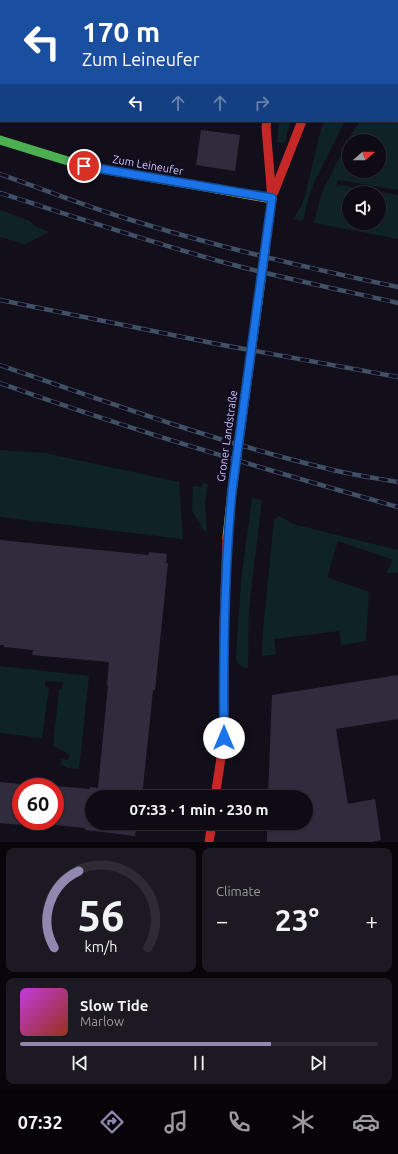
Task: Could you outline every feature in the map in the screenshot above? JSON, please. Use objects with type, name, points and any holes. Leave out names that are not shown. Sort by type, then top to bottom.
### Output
[{"type":"main road","name":"Groner Landstraße","points":[[216,790],[224,738],[224,624],[227,539],[230,507],[272,198],[267,122]]},
{"type":"main road","name":"Groner Landstraße","points":[[272,198],[302,122]]},
{"type":"main road","name":"Zum Leineufer","points":[[0,140],[84,166],[272,198]]},
{"type":"main road","points":[[209,842],[211,830]]},
{"type":"green space","points":[[279,122],[290,122],[285,143],[277,142]]},
{"type":"green space","points":[[324,122],[344,122],[314,183],[308,199],[303,221],[293,219],[302,205],[305,196]]},
{"type":"green space","points":[[359,122],[398,122],[398,190],[386,188],[386,186],[374,186],[338,180],[336,187],[340,185],[346,186],[342,186],[342,228],[314,223],[322,192],[342,153],[342,178],[386,178],[386,134],[352,134]]},
{"type":"green space","points":[[386,193],[398,195],[398,239],[351,230],[386,230]]},
{"type":"green space","points":[[0,210],[30,221],[33,225],[49,232],[25,244],[0,237]]},
{"type":"green space","points":[[0,450],[45,453],[179,482],[183,539],[0,517]]},
{"type":"green space","points":[[203,483],[208,484],[205,502],[207,531],[203,530],[192,511],[193,486],[202,487]]},
{"type":"green space","points":[[252,498],[262,500],[249,608],[248,668],[240,666],[236,658],[241,581]]},
{"type":"green space","points":[[279,516],[293,524],[398,550],[398,573],[386,573],[393,560],[338,541],[327,577],[369,592],[366,641],[341,645],[339,631],[274,639],[276,654],[262,656],[263,630],[274,520]]},
{"type":"green space","points":[[0,666],[89,676],[79,769],[67,768],[61,764],[61,759],[68,760],[70,755],[53,746],[59,690],[62,689],[63,682],[45,681],[45,686],[49,688],[42,738],[0,733]]},
{"type":"building","points":[[201,130],[240,135],[235,171],[196,165]]},
{"type":"building","points":[[0,540],[148,555],[149,552],[167,554],[166,563],[168,563],[161,632],[155,690],[153,690],[143,790],[85,790],[85,828],[64,826],[64,787],[90,789],[90,787],[98,788],[109,662],[32,655],[33,650],[4,647],[4,645],[0,645]]},
{"type":"building","points":[[398,675],[398,719],[336,729],[348,804],[375,799],[381,840],[372,842],[267,842],[267,830],[313,830],[313,790],[268,790],[272,695]]},
{"type":"building","points":[[0,782],[12,783],[12,824],[0,823]]},
{"type":"building","points":[[85,830],[136,830],[135,836]]},
{"type":"railway","points":[[0,174],[112,214],[195,239],[296,265],[398,287]]},
{"type":"railway","points":[[0,193],[141,238],[226,263],[398,303]]},
{"type":"railway","points":[[0,300],[217,344],[398,377]]},
{"type":"railway","points":[[0,365],[163,421],[246,447],[355,475],[398,482]]},
{"type":"railway","points":[[0,383],[99,417],[198,448],[398,507]]},
{"type":"traffic: fast","points":[[0,140],[84,166],[217,189]]},
{"type":"traffic: slow","points":[[217,189],[272,199]]},
{"type":"traffic: slow","points":[[227,538],[232,491],[265,251]]},
{"type":"traffic: jam","points":[[265,251],[272,199],[267,122]]},
{"type":"traffic: jam","points":[[274,192],[302,122]]},
{"type":"traffic: jam","points":[[216,790],[224,738],[224,624],[227,538]]},
{"type":"traffic: jam","points":[[209,842],[211,830]]},
{"type":"route","points":[[84,166],[272,198],[232,491],[227,539],[224,624],[224,738]]}]
